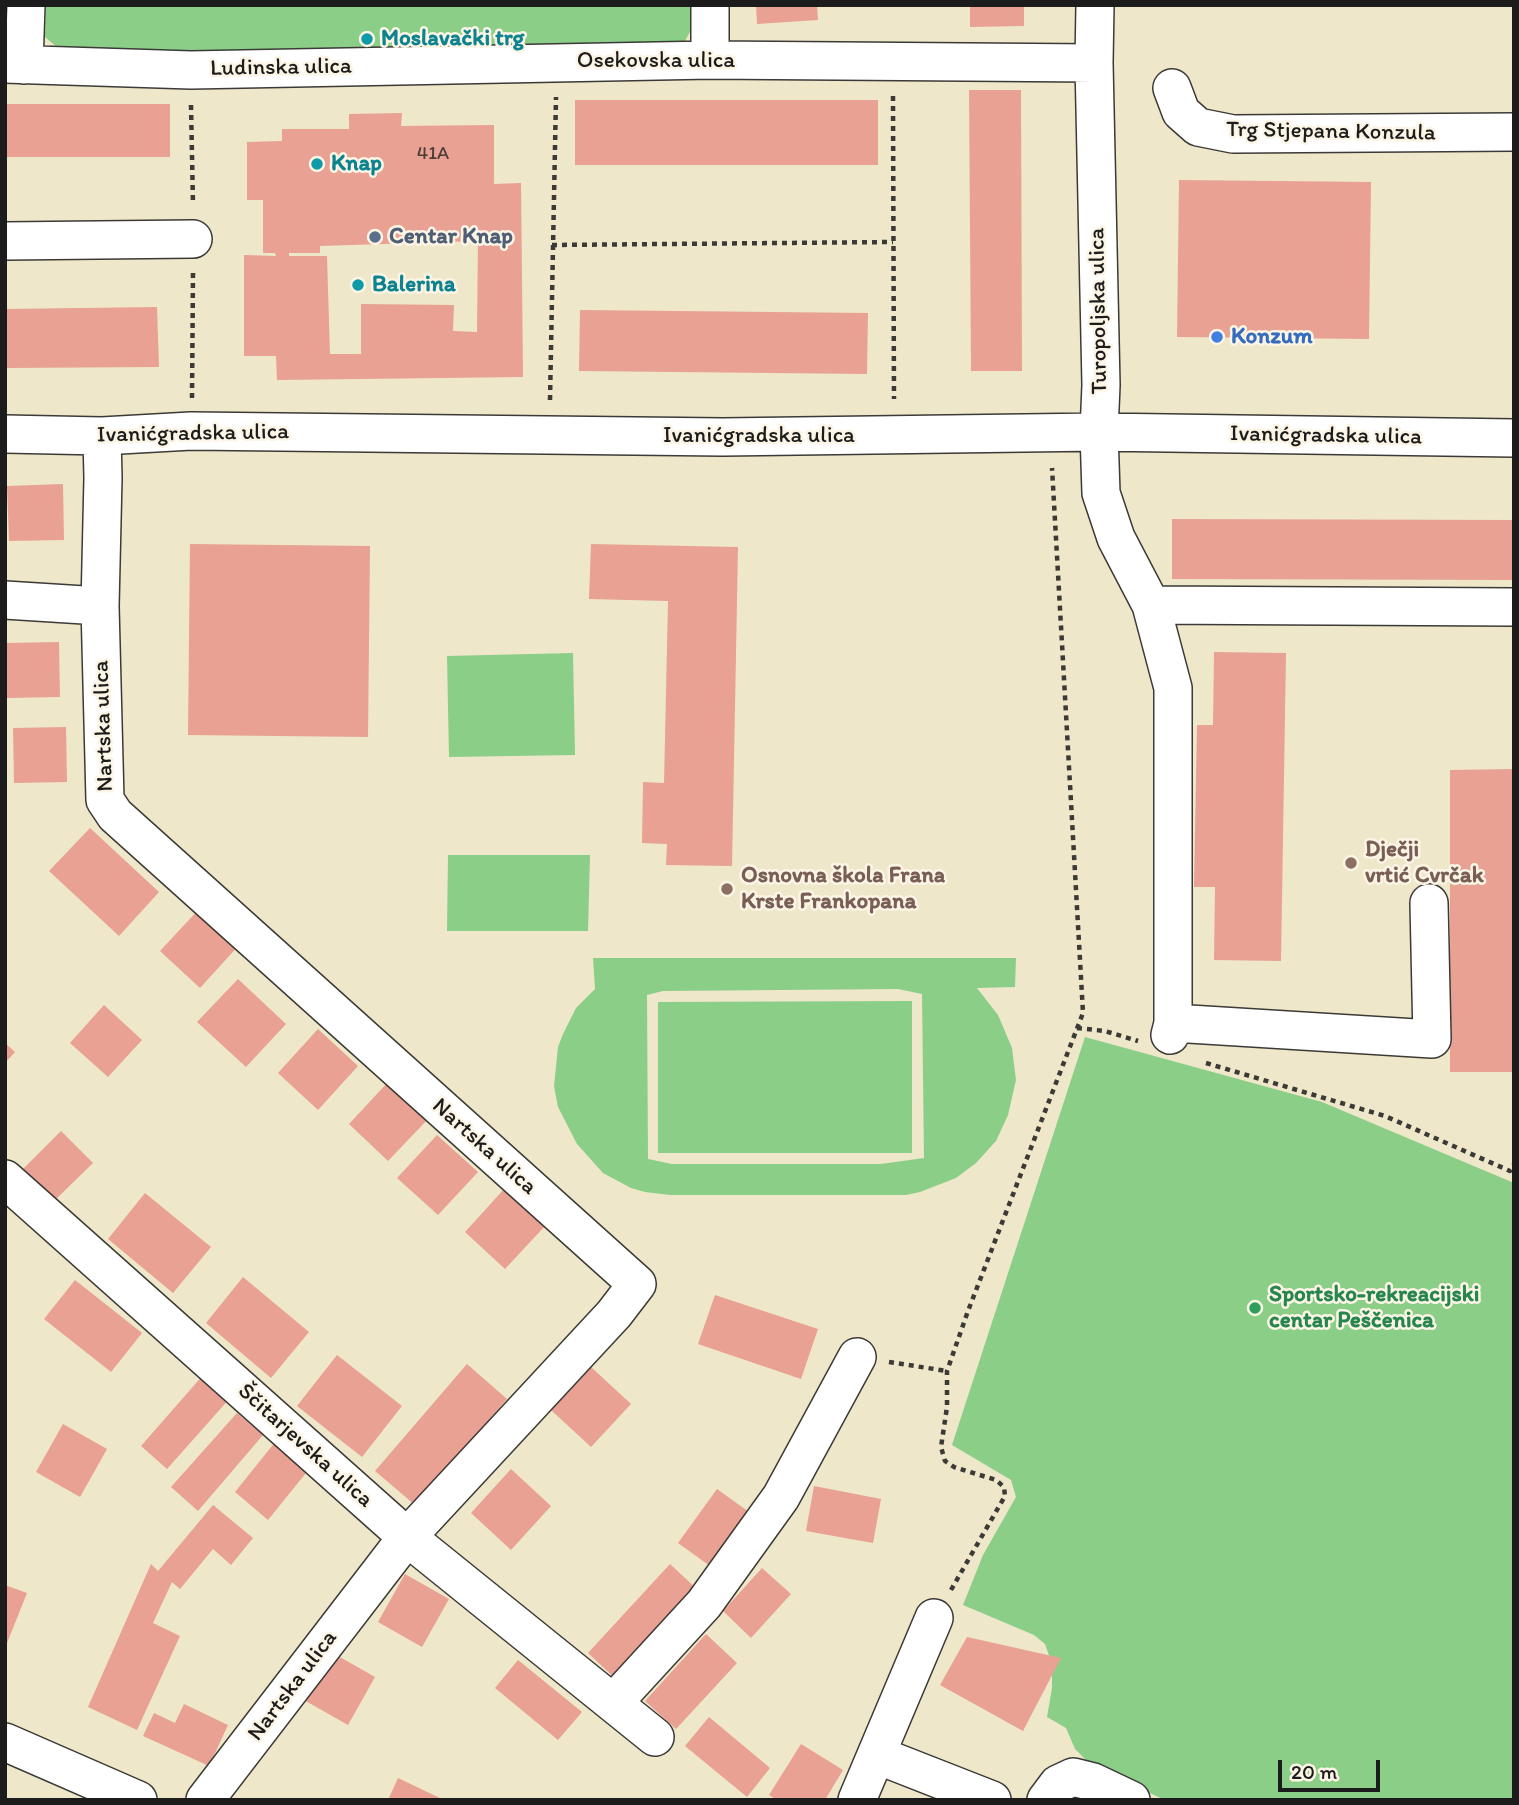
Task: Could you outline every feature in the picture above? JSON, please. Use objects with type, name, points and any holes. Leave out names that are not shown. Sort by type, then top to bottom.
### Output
[{"type":"street","points":[[15,64],[26,5]]},
{"type":"street","points":[[710,5],[710,60]]},
{"type":"street","name":"Turopoljska ulica","points":[[1095,5],[1101,493],[1116,538],[1151,605],[1173,688],[1162,1033]]},
{"type":"street","name":"Osekovska ulica","points":[[556,62],[710,60],[1094,63]]},
{"type":"street","name":"Ludinska ulica","points":[[15,64],[191,69],[556,62]]},
{"type":"street","name":"Trg Stjepana Konzula","points":[[1171,88],[1181,113],[1198,127],[1233,134],[1514,132]]},
{"type":"street","points":[[5,241],[194,239]]},
{"type":"street","name":"Ivanićgradska ulica","points":[[5,434],[102,436],[191,431],[571,437],[1099,432],[1514,438]]},
{"type":"street","name":"Nartska ulica","points":[[102,436],[100,606],[105,800],[115,815],[636,1284],[614,1314],[407,1537],[205,1800]]},
{"type":"street","points":[[5,600],[100,606]]},
{"type":"street","points":[[1151,605],[1514,607]]},
{"type":"street","points":[[1162,1033],[1432,1039],[1429,903]]},
{"type":"street","name":"Ščitarjevska ulica","points":[[5,1179],[407,1537],[655,1737]]},
{"type":"street","points":[[614,1702],[704,1604],[781,1497],[857,1357]]},
{"type":"street","points":[[857,1800],[934,1618]]},
{"type":"street","points":[[5,1742],[138,1800]]},
{"type":"street","points":[[877,1755],[992,1800]]},
{"type":"street","points":[[1046,1800],[1058,1784],[1073,1777],[1093,1782],[1131,1800]]},
{"type":"path","points":[[893,61],[894,435]]},
{"type":"path","name":"Osekovska ulica","points":[[550,400],[556,62]]},
{"type":"path","points":[[552,245],[893,242]]},
{"type":"path","points":[[934,1618],[1005,1496],[1003,1487],[996,1480],[945,1461],[941,1447],[947,1407],[947,1371],[1083,1013],[1050,433]]},
{"type":"path","points":[[1077,1028],[1162,1033]]},
{"type":"path","points":[[1203,1062],[1385,1116],[1510,1171],[1514,1164]]},
{"type":"path","points":[[857,1357],[947,1371]]},
{"type":"green space","points":[[46,5],[693,5],[692,28],[685,41],[93,61],[57,47],[45,37]]},
{"type":"green space","points":[[573,653],[575,755],[449,757],[447,656]]},
{"type":"green space","points":[[448,855],[590,855],[588,931],[447,931]]},
{"type":"green space","points":[[593,958],[1016,958],[1015,987],[977,988],[998,1015],[1012,1048],[1016,1080],[1008,1115],[996,1141],[976,1163],[956,1178],[906,1195],[670,1195],[631,1188],[603,1173],[577,1144],[558,1107],[554,1086],[558,1047],[563,1034],[576,1008],[595,989]],"holes":[[[898,989],[922,994],[924,1158],[881,1164],[672,1164],[648,1159],[647,995],[663,991]]]},
{"type":"green space","points":[[912,1001],[912,1153],[658,1153],[658,1002]]},
{"type":"green space","name":"Sportsko-rekreacijski centar Peščenica","points":[[1085,1037],[1322,1102],[1514,1183],[1514,1800],[1165,1800],[1093,1767],[1075,1749],[1066,1728],[1047,1717],[1052,1688],[1052,1664],[1045,1644],[1034,1635],[963,1605],[983,1555],[1016,1497],[1011,1480],[952,1445]]},
{"type":"building","points":[[756,5],[817,5],[818,20],[757,24]]},
{"type":"building","points":[[970,5],[1024,5],[1024,26],[970,27]]},
{"type":"building","points":[[969,90],[1021,90],[1022,371],[971,371]]},
{"type":"building","points":[[575,100],[878,100],[878,165],[575,165]]},
{"type":"building","points":[[5,104],[170,104],[170,157],[5,157]]},
{"type":"building","points":[[402,113],[401,126],[494,125],[494,184],[521,183],[523,377],[277,380],[276,356],[244,356],[244,255],[276,256],[275,253],[263,253],[263,200],[247,200],[247,142],[282,141],[282,129],[349,129],[349,114]],"holes":[[[478,241],[477,332],[453,331],[454,305],[361,304],[361,354],[330,354],[327,256],[289,256],[289,253],[320,253],[320,246]]]},
{"type":"building","points":[[1179,180],[1371,182],[1369,339],[1177,337]]},
{"type":"building","points":[[157,307],[159,367],[5,368],[5,309]]},
{"type":"building","points":[[580,310],[868,313],[867,374],[579,371]]},
{"type":"building","points":[[63,484],[64,540],[9,541],[7,486]]},
{"type":"building","points":[[1172,519],[1514,520],[1514,580],[1172,579]]},
{"type":"building","points":[[190,544],[370,546],[368,737],[188,735]]},
{"type":"building","points":[[591,544],[738,547],[732,866],[666,865],[667,844],[642,843],[643,782],[664,783],[668,601],[589,599]]},
{"type":"building","points":[[59,642],[60,697],[7,698],[5,643]]},
{"type":"building","points":[[1214,652],[1286,653],[1281,961],[1214,960],[1215,887],[1194,887],[1197,725],[1213,725]]},
{"type":"building","points":[[66,727],[67,782],[14,783],[13,728]]},
{"type":"building","points":[[1514,769],[1514,1072],[1450,1072],[1450,770]]},
{"type":"building","points":[[90,828],[159,892],[119,936],[49,871]]},
{"type":"building","points":[[200,908],[240,944],[200,988],[160,951]]},
{"type":"building","points":[[238,979],[286,1024],[246,1067],[197,1022]]},
{"type":"building","points":[[104,1005],[142,1040],[108,1077],[70,1043]]},
{"type":"building","points":[[318,1029],[358,1066],[318,1110],[278,1073]]},
{"type":"building","points":[[5,1043],[15,1052],[5,1063]]},
{"type":"building","points":[[389,1081],[429,1118],[388,1161],[349,1124]]},
{"type":"building","points":[[61,1131],[93,1163],[53,1202],[22,1170]]},
{"type":"building","points":[[437,1135],[478,1172],[438,1215],[397,1178]]},
{"type":"building","points":[[505,1188],[545,1226],[505,1269],[465,1232]]},
{"type":"building","points":[[145,1193],[211,1247],[173,1293],[108,1239]]},
{"type":"building","points":[[243,1277],[309,1332],[271,1378],[206,1323]]},
{"type":"building","points":[[75,1280],[142,1333],[111,1372],[44,1319]]},
{"type":"building","points":[[715,1295],[818,1329],[801,1379],[698,1344]]},
{"type":"building","points":[[337,1355],[402,1406],[362,1457],[297,1406]]},
{"type":"building","points":[[467,1364],[507,1399],[415,1505],[375,1471]]},
{"type":"building","points":[[591,1367],[631,1404],[591,1447],[551,1410]]},
{"type":"building","points":[[204,1374],[231,1397],[167,1469],[141,1446]]},
{"type":"building","points":[[237,1413],[263,1435],[198,1511],[171,1487]]},
{"type":"building","points":[[63,1424],[107,1449],[80,1497],[36,1472]]},
{"type":"building","points":[[276,1441],[310,1468],[268,1520],[235,1492]]},
{"type":"building","points":[[511,1469],[551,1506],[511,1550],[471,1513]]},
{"type":"building","points":[[814,1486],[881,1499],[873,1543],[806,1531]]},
{"type":"building","points":[[717,1489],[756,1517],[717,1571],[678,1543]]},
{"type":"building","points":[[213,1505],[253,1538],[231,1565],[213,1549],[180,1589],[172,1582],[153,1623],[180,1636],[137,1730],[88,1707],[151,1564],[158,1571]]},
{"type":"building","points":[[670,1564],[700,1592],[618,1681],[588,1653]]},
{"type":"building","points":[[762,1568],[791,1594],[751,1638],[723,1611]]},
{"type":"building","points":[[405,1574],[449,1599],[422,1647],[378,1622]]},
{"type":"building","points":[[5,1585],[27,1593],[5,1648]]},
{"type":"building","points":[[706,1634],[737,1663],[676,1729],[645,1701]]},
{"type":"building","points":[[967,1637],[1061,1658],[1023,1731],[940,1685]]},
{"type":"building","points":[[331,1652],[375,1677],[348,1725],[304,1700]]},
{"type":"building","points":[[518,1660],[582,1712],[558,1740],[495,1688]]},
{"type":"building","points":[[184,1704],[228,1725],[209,1766],[143,1736],[154,1713],[175,1723]]},
{"type":"building","points":[[709,1717],[770,1768],[747,1797],[685,1746]]},
{"type":"building","points":[[801,1744],[843,1770],[825,1800],[777,1800],[769,1795]]},
{"type":"building","points":[[398,1778],[444,1800],[388,1800]]},
{"type":"place","name":"Moslavački trg","points":[[367,39]]},
{"type":"place","name":"Knap","points":[[317,164]]},
{"type":"place","name":"Centar Knap","points":[[375,237]]},
{"type":"place","name":"Balerina","points":[[358,285]]},
{"type":"place","name":"Konzum","points":[[1217,337]]},
{"type":"place","name":"Dječji vrtić Cvrčak","points":[[1351,863]]},
{"type":"place","name":"Osnovna škola Frana Krste Frankopana","points":[[727,889]]},
{"type":"place","name":"Sportsko-rekreacijski centar Peščenica","points":[[1255,1308]]}]
